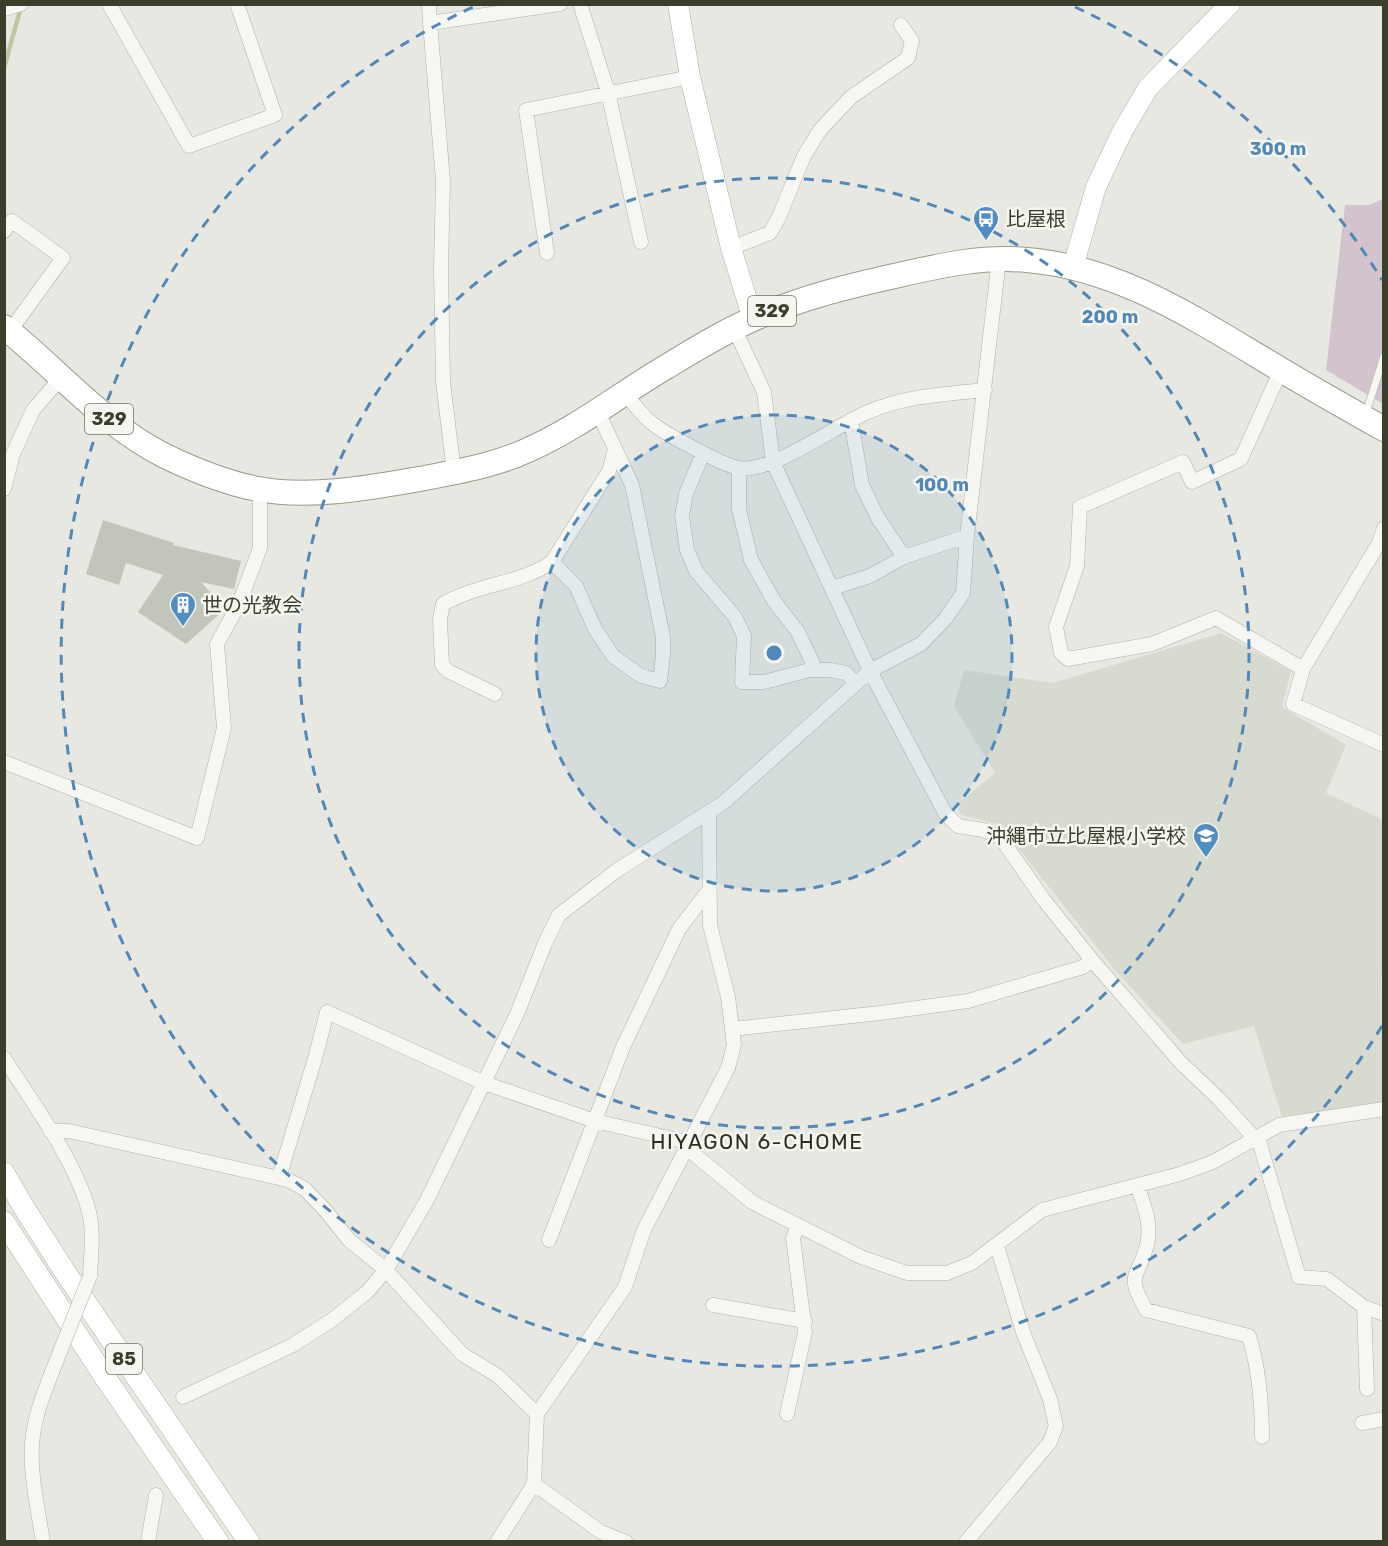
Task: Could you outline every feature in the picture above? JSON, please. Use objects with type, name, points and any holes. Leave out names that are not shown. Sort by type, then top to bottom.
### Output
[{"type":"highway","name":"329","points":[[7,329],[114,423],[161,454],[208,475],[260,490],[297,492],[347,490],[491,464],[529,450],[598,412],[664,368],[743,324],[801,300],[844,287],[965,260],[1028,260],[1073,267],[1132,287],[1159,299],[1374,424]]},
{"type":"main road","name":"85","points":[[4,1173],[65,1272],[249,1542]]},
{"type":"main road","name":"85","points":[[4,1222],[104,1376],[218,1542]]},
{"type":"street","points":[[109,4],[189,146],[275,115],[240,5]]},
{"type":"street","points":[[429,4],[443,181],[441,269],[443,382],[454,472]]},
{"type":"street","points":[[430,23],[560,4]]},
{"type":"street","points":[[580,4],[608,92],[641,242]]},
{"type":"street","points":[[678,4],[690,77],[732,248],[743,324],[764,392],[773,462],[870,671],[945,813],[958,826],[983,830],[1000,837],[1044,900],[1092,960],[1180,1063],[1218,1098],[1260,1144],[1299,1276],[1328,1280],[1364,1307],[1383,1312]]},
{"type":"street","points":[[1073,267],[1096,187],[1122,132],[1148,88],[1215,22],[1230,4]]},
{"type":"street","points":[[732,248],[770,232],[778,219],[804,156],[820,130],[851,97],[908,58],[912,41],[901,25]]},
{"type":"street","points":[[547,253],[526,110],[690,77]]},
{"type":"street","points":[[4,231],[12,221],[63,258],[7,329]]},
{"type":"street","points":[[183,1397],[293,1345],[332,1320],[367,1292],[386,1270],[427,1200],[517,1014],[545,943],[559,915],[616,871],[723,803],[870,671],[921,644],[946,618],[963,593],[967,536],[999,259]]},
{"type":"street","points":[[1281,370],[1241,459],[1192,482],[1183,462],[1080,507],[1077,566],[1056,627],[1061,653],[1068,659],[1152,644],[1216,618],[1304,669]]},
{"type":"street","points":[[4,489],[13,454],[33,410],[62,378]]},
{"type":"street","points":[[626,393],[635,408],[657,429],[703,453],[739,468],[773,462],[867,412],[901,400],[985,390]]},
{"type":"street","points":[[552,562],[576,586],[595,629],[613,656],[641,676],[660,681],[663,655],[661,626],[632,485],[598,412]]},
{"type":"street","points":[[851,420],[862,484],[878,518],[904,557]]},
{"type":"street","points":[[495,694],[448,671],[442,665],[440,619],[444,604],[453,598],[540,571],[552,562],[609,471],[615,449]]},
{"type":"street","points":[[703,453],[686,494],[682,516],[687,550],[696,571],[735,616],[744,636],[742,682],[764,682],[816,670],[830,670],[846,673],[856,684]]},
{"type":"street","points":[[739,468],[739,509],[751,560],[774,601],[798,632],[816,670]]},
{"type":"street","points":[[4,762],[197,838],[224,728],[217,644],[239,604],[260,548],[260,490]]},
{"type":"street","points":[[1383,528],[1379,543],[1304,669],[1293,704],[1383,746]]},
{"type":"street","points":[[832,588],[870,576],[904,557],[967,536]]},
{"type":"street","points":[[497,1542],[534,1484],[537,1414],[625,1287],[644,1230],[728,1068],[734,1045],[728,997],[710,925],[709,812]]},
{"type":"street","points":[[549,1240],[623,1047],[679,928],[710,890]]},
{"type":"street","points":[[732,1029],[880,1013],[968,1000],[1083,967],[1092,960]]},
{"type":"street","points":[[279,1178],[327,1012],[484,1083],[595,1120],[689,1146],[752,1202],[861,1257],[907,1273],[947,1274],[972,1263],[1042,1210],[1180,1174],[1213,1162],[1280,1125],[1383,1109]]},
{"type":"street","points":[[4,1058],[79,1182],[89,1213],[92,1245],[90,1276],[39,1408],[32,1444],[33,1479],[43,1542]]},
{"type":"street","points":[[50,1131],[69,1131],[288,1180],[305,1189],[349,1240],[386,1270],[462,1354],[498,1376],[537,1414]]},
{"type":"street","points":[[1137,1185],[1148,1215],[1147,1244],[1133,1278],[1136,1292],[1146,1310],[1249,1336],[1258,1371],[1262,1402],[1262,1437]]},
{"type":"street","points":[[787,1414],[805,1332],[793,1238],[798,1225]]},
{"type":"street","points":[[966,1542],[1050,1442],[1056,1426],[1050,1399],[1023,1332],[997,1245]]},
{"type":"street","points":[[713,1305],[805,1321]]},
{"type":"street","points":[[1364,1307],[1366,1389]]},
{"type":"street","points":[[1362,1423],[1383,1419]]},
{"type":"street","points":[[534,1484],[601,1532],[626,1542]]},
{"type":"street","points":[[148,1542],[156,1495]]},
{"type":"lane","points":[[1374,424],[1383,356]]},
{"type":"shaded area","points":[[1383,199],[1383,404],[1326,370],[1345,205],[1369,205]]},
{"type":"shaded area","name":"沖縄市立比屋根小学校","points":[[1221,633],[1291,671],[1282,707],[1346,745],[1326,793],[1383,820],[1384,971],[1381,977],[1383,1102],[1282,1117],[1254,1026],[1183,1044],[1115,970],[1000,825],[961,815],[956,805],[995,773],[954,706],[964,670],[1053,683]]},
{"type":"building","points":[[103,520],[174,543],[173,545],[241,561],[234,589],[201,582],[225,609],[186,644],[138,612],[163,575],[126,563],[119,585],[86,574]]},
{"type":"waterway","points":[[4,68],[21,7]]},
{"type":"place","name":"比屋根","points":[[986,242]]},
{"type":"place","name":"世の光教会","points":[[183,628]]},
{"type":"place","name":"沖縄市立比屋根小学校","points":[[1206,859]]},
{"type":"district","name":"HIYAGON 6-CHOME","points":[[757,1141]]}]
